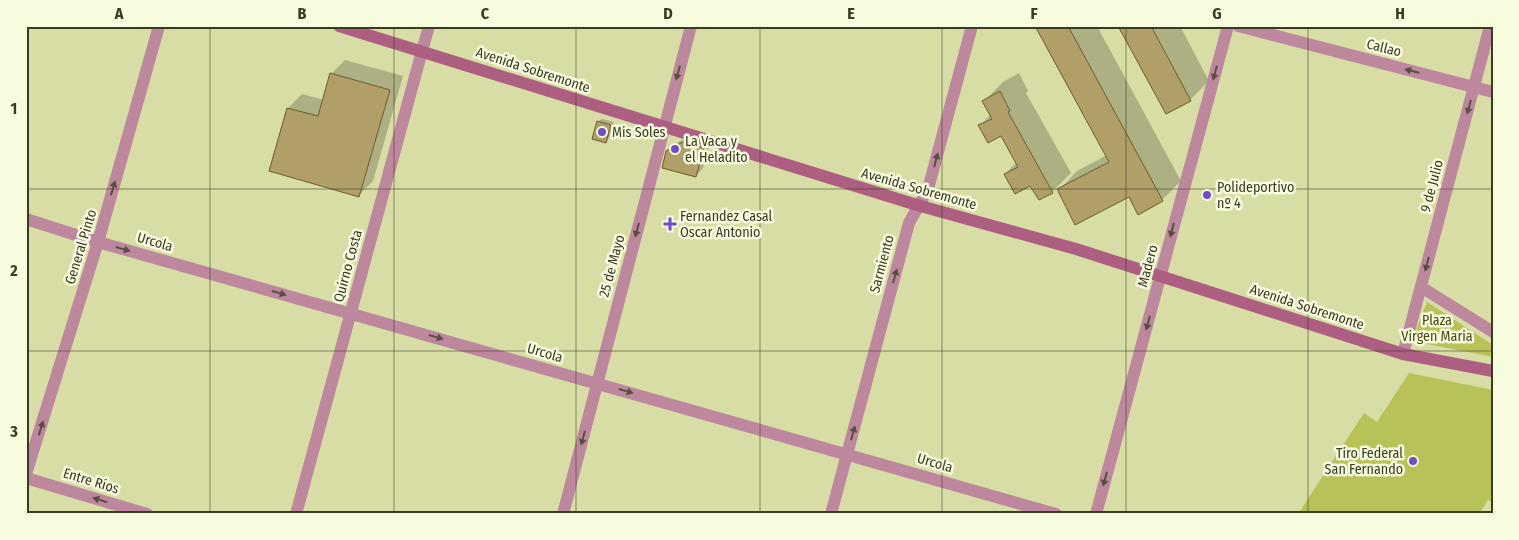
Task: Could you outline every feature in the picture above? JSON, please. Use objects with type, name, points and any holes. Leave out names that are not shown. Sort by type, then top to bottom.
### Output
[{"type":"main road","name":"Avenida Sobremonte","points":[[340,26],[917,205],[1076,249],[1403,354],[1493,371]]},
{"type":"street","name":"General Pinto","points":[[26,476],[98,242],[158,26]]},
{"type":"street","name":"Quirno Costa","points":[[296,514],[429,26]]},
{"type":"street","name":"25 de Mayo","points":[[563,514],[691,26]]},
{"type":"street","name":"Sarmiento","points":[[831,514],[909,223],[917,205],[928,189],[972,26]]},
{"type":"street","name":"Madero","points":[[1096,514],[1228,26]]},
{"type":"street","name":"Callao","points":[[1238,26],[1493,92]]},
{"type":"street","name":"9 de Julio","points":[[1403,354],[1490,26]]},
{"type":"street","name":"Urcola","points":[[26,219],[98,242],[1056,514]]},
{"type":"street","points":[[1420,287],[1493,332]]},
{"type":"street","name":"Entre Ríos","points":[[26,476],[147,514]]},
{"type":"green space","name":"Plaza Virgen Maria","points":[[1427,302],[1493,345],[1493,357],[1417,342],[1414,335]]},
{"type":"green space","name":"Tiro Federal San Fernando","points":[[1409,373],[1493,390],[1493,503],[1488,500],[1479,514],[1298,514],[1364,413],[1377,422]]},
{"type":"building","points":[[1035,26],[1068,26],[1163,201],[1138,215],[1129,197],[1075,225],[1057,189],[1109,162]]},
{"type":"building","points":[[1118,26],[1151,26],[1191,101],[1166,114]]},
{"type":"building","points":[[330,73],[390,90],[359,197],[269,171],[287,108],[318,116]]},
{"type":"building","points":[[1000,91],[1010,111],[1008,112],[1053,193],[1039,200],[1030,186],[1015,194],[1004,174],[1018,167],[1001,136],[988,143],[978,125],[992,119],[982,101]]},
{"type":"building","name":"Mis Soles","points":[[597,121],[611,125],[606,143],[592,139]]},
{"type":"building","points":[[683,142],[704,148],[696,177],[662,168],[666,151]]},
{"type":"place","name":"Mis Soles","points":[[602,132]]},
{"type":"place","name":"La Vaca y el Heladito","points":[[675,149]]},
{"type":"place","name":"Polideportivo nº 4","points":[[1207,195]]},
{"type":"place","name":"Fernandez Casal Oscar Antonio","points":[[670,224]]},
{"type":"place","name":"Tiro Federal San Fernando","points":[[1413,461]]}]
